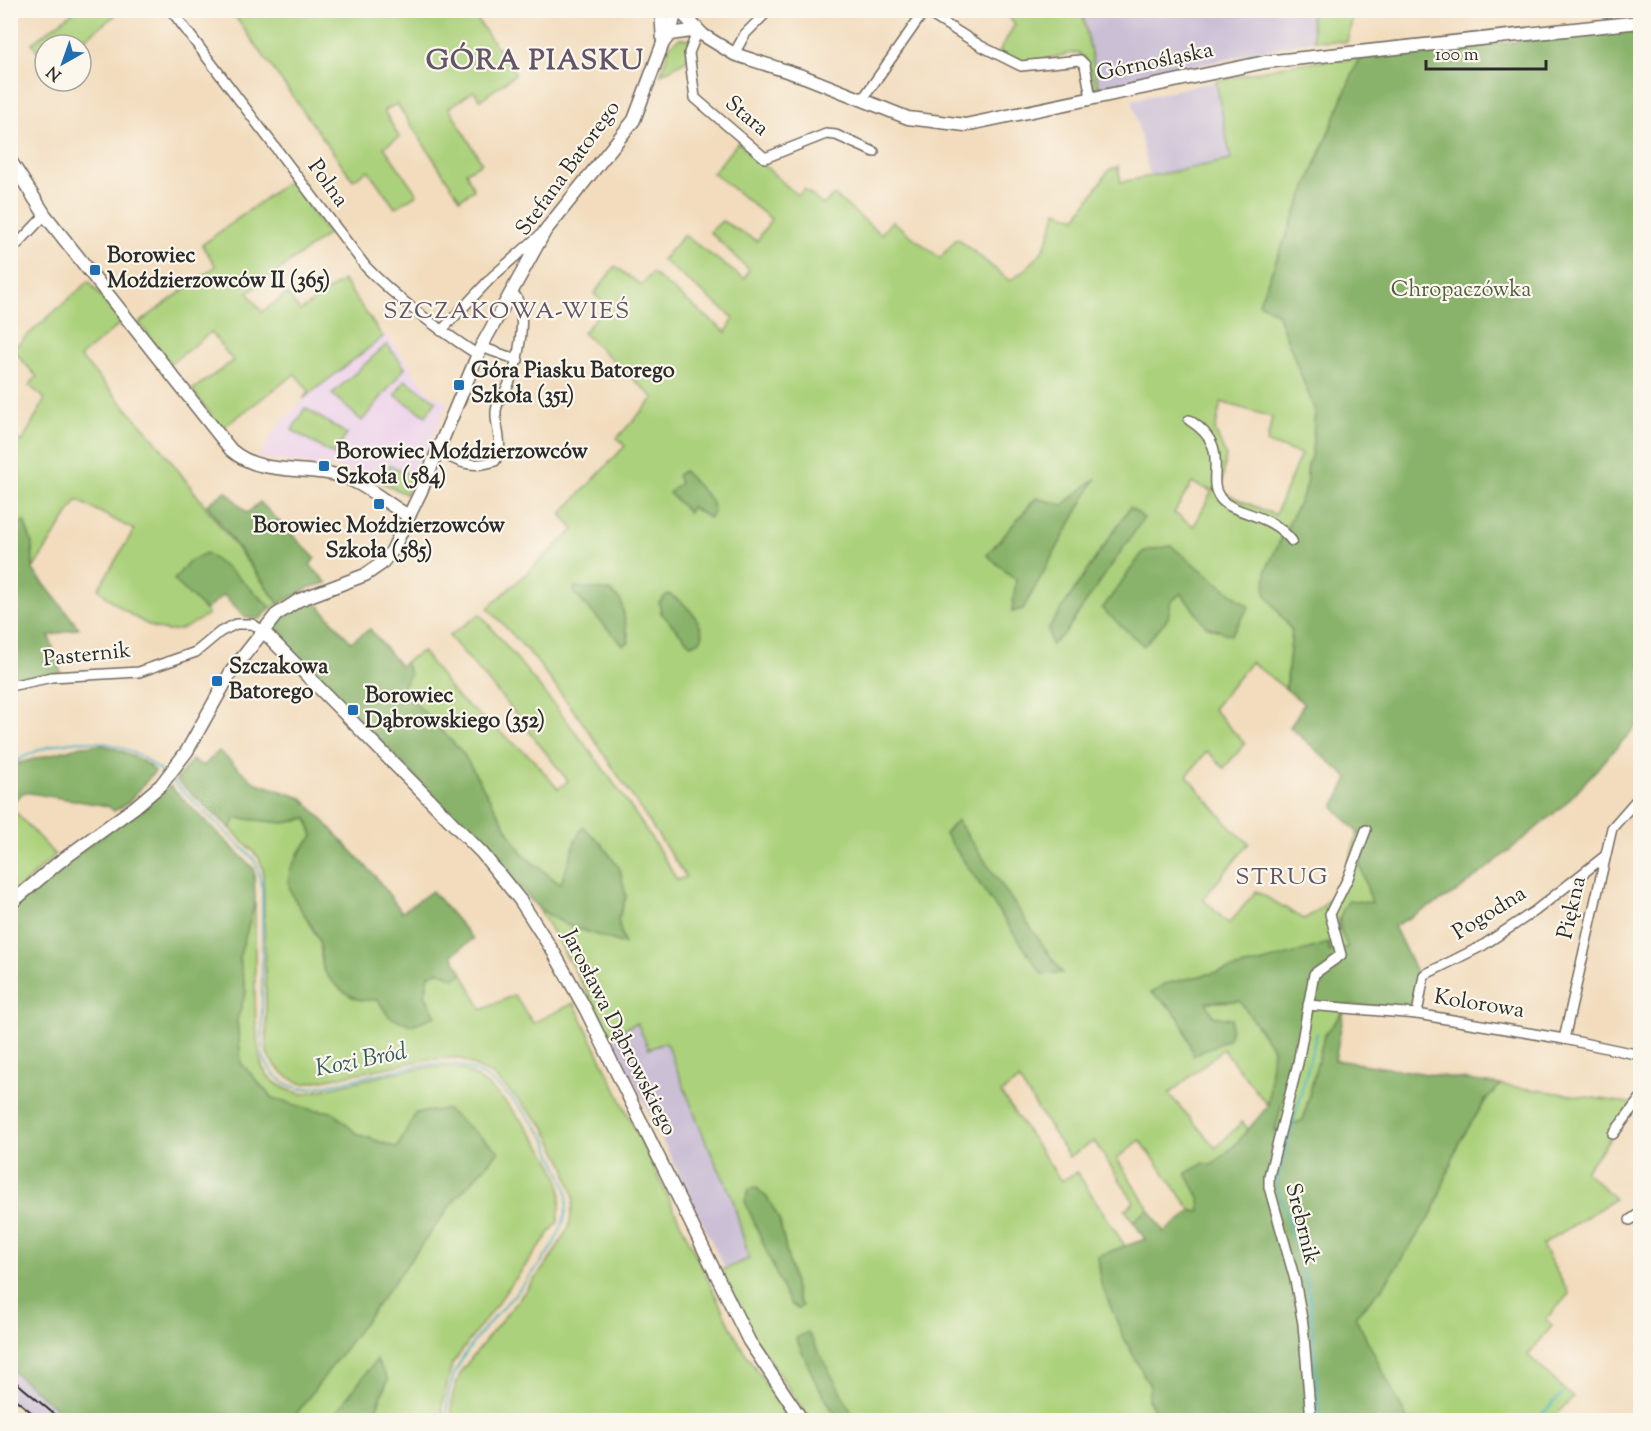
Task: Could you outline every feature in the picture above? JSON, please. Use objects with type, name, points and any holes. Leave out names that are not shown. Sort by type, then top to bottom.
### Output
[{"type":"street","name":"Polna","points":[[171,10],[346,243],[381,283],[441,331],[479,351],[518,360]]},
{"type":"street","name":"Górnośląska","points":[[677,10],[698,30],[734,54],[805,77],[908,118],[965,125],[1287,59],[1641,22]]},
{"type":"street","name":"Stefana Batorego","points":[[10,904],[58,863],[135,807],[161,785],[176,768],[220,690],[262,630],[276,615],[292,604],[377,568],[397,543],[479,351],[545,231],[633,120],[677,10]]},
{"type":"street","points":[[734,54],[746,34],[769,10]]},
{"type":"street","points":[[862,100],[924,11],[981,46],[1022,66],[1080,60],[1085,65],[1091,98]]},
{"type":"street","name":"Stefana Batorego","points":[[664,12],[667,39]]},
{"type":"street","points":[[667,39],[698,30]]},
{"type":"street","name":"Stara","points":[[698,30],[689,53],[695,98],[765,158],[825,134],[836,135],[874,152]]},
{"type":"street","points":[[10,160],[45,215],[214,432],[239,458],[258,466],[345,478],[409,516]]},
{"type":"street","points":[[10,252],[45,215]]},
{"type":"street","points":[[441,331],[492,277],[545,231]]},
{"type":"street","points":[[438,451],[462,465],[483,465],[495,461],[499,453],[501,440],[497,425],[498,403],[518,360],[520,316],[517,296],[512,292]]},
{"type":"street","points":[[1189,420],[1204,432],[1213,446],[1216,461],[1216,490],[1222,501],[1274,522],[1292,541]]},
{"type":"street","name":"Pasternik","points":[[10,686],[52,677],[139,672],[196,652],[220,632],[236,624],[252,624],[262,630]]},
{"type":"street","name":"Jarosława Dąbrowskiego","points":[[262,630],[482,853],[520,900],[581,1000],[748,1341],[802,1420]]},
{"type":"street","name":"Piękna","points":[[1564,1039],[1612,828],[1641,796]]},
{"type":"street","name":"Srebrnik","points":[[1311,1420],[1303,1324],[1295,1280],[1269,1187],[1269,1176],[1298,1063],[1314,974],[1341,955],[1330,914],[1348,878],[1366,830]]},
{"type":"street","name":"Pogodna","points":[[1417,1014],[1424,975],[1482,946],[1526,917],[1605,856]]},
{"type":"street","name":"Kolorowa","points":[[1308,1005],[1417,1014],[1564,1039],[1641,1055]]},
{"type":"street","points":[[1612,1134],[1641,1099]]},
{"type":"street","points":[[1630,1220],[1641,1213]]},
{"type":"shaded area","points":[[1082,11],[1310,11],[1314,40],[1101,87],[1098,84]]},
{"type":"shaded area","points":[[1216,81],[1232,160],[1150,177],[1132,100]]},
{"type":"shaded area","points":[[386,334],[429,392],[448,403],[406,494],[347,469],[258,458],[277,427],[306,397]]},
{"type":"shaded area","points":[[637,1023],[666,1042],[705,1140],[732,1197],[749,1259],[725,1269],[611,1034]]},
{"type":"shaded area","points":[[10,1370],[70,1420],[33,1420],[11,1402]]},
{"type":"green space","points":[[76,10],[121,11],[92,33],[45,33]]},
{"type":"green space","points":[[231,11],[471,11],[516,74],[480,100],[474,91],[449,108],[482,163],[466,172],[474,190],[460,199],[397,104],[384,110],[399,137],[384,147],[417,194],[395,208],[368,170],[353,180]]},
{"type":"green space","points":[[1003,11],[1082,11],[1098,84],[1101,87],[1094,89],[1088,64],[1077,52],[1024,64],[999,52],[1015,24]]},
{"type":"green space","points":[[1310,11],[1354,11],[1347,42],[1314,40]]},
{"type":"green space","name":"Chropaczówka","points":[[1640,28],[1640,722],[1565,804],[1521,841],[1457,892],[1394,926],[1416,972],[1415,1002],[1410,1008],[1319,1004],[1303,1017],[1275,1131],[1303,1120],[1324,1036],[1344,1011],[1335,1060],[1501,1085],[1487,1098],[1458,1144],[1434,1210],[1383,1287],[1355,1316],[1407,1419],[1161,1420],[1148,1399],[1150,1386],[1123,1336],[1101,1284],[1098,1256],[1145,1239],[1133,1221],[1149,1209],[1164,1232],[1192,1211],[1200,1212],[1199,1198],[1186,1173],[1204,1163],[1212,1165],[1234,1146],[1268,1106],[1273,1049],[1240,1001],[1206,1002],[1213,1016],[1232,1019],[1229,1039],[1193,1056],[1180,1019],[1161,999],[1151,993],[1164,984],[1264,962],[1329,943],[1329,952],[1348,947],[1339,923],[1344,907],[1349,900],[1372,903],[1360,864],[1369,837],[1358,833],[1334,807],[1348,778],[1290,727],[1304,704],[1286,689],[1292,631],[1265,593],[1266,570],[1306,488],[1308,464],[1312,454],[1315,411],[1277,313],[1259,303],[1359,58],[1439,53],[1447,49]]},
{"type":"green space","points":[[680,38],[690,39],[687,60],[661,74],[670,45]]},
{"type":"green space","points":[[1359,58],[1259,303],[1277,313],[1315,411],[1312,454],[1308,464],[1306,488],[1266,570],[1266,593],[1292,631],[1286,689],[1251,662],[1213,709],[1245,744],[1224,768],[1207,751],[1187,776],[1233,830],[1249,843],[1203,899],[1229,924],[1256,891],[1304,919],[1317,911],[1327,902],[1340,882],[1358,833],[1369,836],[1360,864],[1372,904],[1338,925],[1349,947],[1329,952],[1329,944],[1264,962],[1164,984],[1152,993],[1169,1006],[1180,1019],[1193,1056],[1213,1016],[1206,1002],[1240,1001],[1273,1049],[1268,1106],[1223,1049],[1169,1094],[1216,1148],[1242,1122],[1249,1130],[1208,1175],[1200,1198],[1200,1212],[1192,1211],[1140,1140],[1117,1159],[1149,1209],[1133,1221],[1125,1210],[1134,1202],[1094,1141],[1069,1157],[1019,1080],[1001,1093],[1061,1181],[1077,1172],[1125,1246],[1099,1256],[1123,1336],[1150,1386],[1148,1400],[1161,1420],[1119,1420],[1114,1412],[1115,1420],[810,1420],[755,1339],[720,1271],[749,1259],[732,1197],[705,1140],[666,1042],[649,1049],[637,1023],[611,1034],[539,909],[567,925],[624,943],[618,920],[626,897],[575,840],[569,866],[560,884],[522,854],[495,809],[401,687],[410,675],[405,662],[422,651],[456,696],[533,759],[558,789],[568,781],[507,703],[449,636],[480,614],[559,710],[609,776],[677,880],[686,877],[583,723],[534,658],[488,608],[574,530],[561,514],[625,446],[617,438],[654,398],[583,333],[606,305],[594,294],[615,266],[641,285],[652,273],[726,332],[734,318],[662,260],[684,235],[744,279],[749,270],[710,232],[722,221],[757,241],[771,219],[713,173],[738,142],[798,196],[804,189],[823,205],[834,195],[881,234],[892,221],[940,258],[957,238],[1010,281],[1042,252],[1050,235],[1056,211],[1076,218],[1109,170],[1118,167],[1121,182],[1231,160],[1216,81],[1293,64]],"holes":[[[1221,402],[1272,417],[1267,443],[1301,454],[1275,515],[1221,492],[1226,456],[1215,430]],[[1094,480],[1012,611],[1016,580],[987,555],[1036,498],[1063,505]],[[1192,483],[1212,491],[1194,526],[1174,513]],[[1170,546],[1206,626],[1181,593],[1171,602]],[[575,587],[593,591],[624,613],[625,627],[629,636]],[[757,1189],[768,1199],[779,1219],[797,1298],[801,1306],[772,1262],[745,1201]]]},
{"type":"green space","points":[[290,180],[328,234],[248,293],[262,312],[287,294],[300,311],[343,280],[383,337],[303,399],[309,391],[295,374],[221,429],[192,390],[233,361],[211,332],[170,364],[139,323],[216,266],[202,245]]},
{"type":"green space","points":[[89,281],[121,323],[80,357],[156,441],[279,604],[271,608],[237,576],[205,610],[208,614],[190,625],[170,631],[161,630],[142,621],[98,589],[134,530],[77,500],[33,569],[32,544],[24,521],[14,528],[11,517],[10,437],[22,442],[45,399],[29,385],[37,377],[12,349]]},
{"type":"green space","points":[[387,344],[405,368],[362,421],[332,394]]},
{"type":"green space","points":[[405,380],[436,401],[426,416],[395,395]]},
{"type":"green space","points":[[305,408],[347,434],[334,455],[292,430]]},
{"type":"green space","points":[[390,465],[414,477],[406,494],[382,483]]},
{"type":"green space","points":[[684,471],[711,500],[714,512],[709,518],[691,507],[689,513],[669,493],[680,483],[677,475]]},
{"type":"green space","points":[[1096,478],[1023,609],[1012,612],[1016,580],[987,555],[1036,498],[1063,505]]},
{"type":"green space","points":[[226,491],[247,513],[260,502],[315,558],[310,565],[327,583],[310,587],[279,604],[207,505]]},
{"type":"green space","points":[[1130,507],[1144,518],[1065,633],[1051,645],[1048,629]]},
{"type":"green space","points":[[10,517],[14,527],[24,521],[32,544],[33,570],[79,628],[49,636],[61,673],[11,681]]},
{"type":"green space","points":[[1171,546],[1249,607],[1231,635],[1206,626],[1181,593],[1171,602],[1168,618],[1144,646],[1102,609],[1144,551]]},
{"type":"green space","points":[[206,553],[237,576],[271,608],[260,619],[246,618],[224,595],[205,610],[174,580],[188,562]]},
{"type":"green space","points":[[575,587],[610,591],[621,601],[629,642],[623,645],[574,593]]},
{"type":"green space","points":[[668,594],[680,601],[695,616],[703,635],[700,641],[691,645],[661,613],[659,602]]},
{"type":"green space","points":[[314,600],[351,642],[370,629],[400,666],[405,662],[410,675],[401,688],[463,753],[522,854],[560,884],[583,827],[601,843],[620,869],[626,897],[618,920],[624,944],[567,925],[539,909],[475,837],[274,634],[275,628],[283,617]]},
{"type":"green space","points":[[102,745],[130,755],[155,771],[128,803],[114,811],[108,806],[24,792],[11,804],[11,769],[16,764],[82,746]]},
{"type":"green space","points":[[219,751],[254,782],[302,798],[375,876],[402,912],[432,891],[473,939],[452,955],[463,974],[455,978],[438,971],[429,975],[425,995],[436,1016],[412,1025],[389,1017],[378,1000],[355,998],[332,981],[322,964],[319,940],[290,890],[291,868],[313,836],[307,818],[285,823],[236,818],[231,829],[176,780],[192,760],[203,766]]},
{"type":"green space","points":[[170,786],[254,869],[255,903],[239,958],[246,992],[237,1020],[241,1063],[272,1098],[309,1109],[333,1112],[357,1134],[397,1148],[416,1113],[446,1109],[499,1151],[454,1201],[292,1420],[70,1420],[11,1370],[10,911],[60,867]]},
{"type":"green space","points":[[11,807],[55,855],[11,896]]},
{"type":"green space","points":[[235,818],[285,823],[307,818],[313,836],[298,853],[307,920],[320,942],[323,969],[339,987],[356,999],[378,1000],[436,1016],[425,995],[429,975],[438,971],[455,978],[463,974],[482,1010],[514,995],[533,1023],[574,1003],[725,1315],[741,1346],[785,1413],[771,1420],[453,1420],[453,1395],[462,1370],[549,1261],[569,1227],[574,1198],[565,1167],[544,1126],[494,1076],[459,1058],[429,1059],[303,1084],[286,1076],[274,1064],[267,1053],[263,869],[259,858],[231,829]]},
{"type":"green space","points":[[957,820],[1062,973],[1042,974],[945,834]]},
{"type":"green space","points":[[255,903],[257,1040],[264,1070],[272,1080],[286,1089],[303,1094],[418,1069],[452,1067],[466,1071],[497,1094],[527,1127],[549,1159],[558,1178],[561,1197],[558,1222],[452,1364],[442,1405],[444,1420],[372,1420],[388,1379],[376,1361],[330,1420],[291,1420],[454,1201],[499,1151],[416,1113],[397,1148],[357,1134],[333,1112],[309,1109],[272,1098],[241,1063],[237,1020],[246,992],[239,958]]},
{"type":"green space","points":[[1305,1002],[1344,1011],[1324,1036],[1303,1121],[1275,1132]]},
{"type":"green space","points":[[1501,1085],[1636,1104],[1585,1171],[1615,1199],[1542,1245],[1569,1294],[1546,1319],[1552,1326],[1528,1355],[1573,1398],[1550,1420],[1406,1420],[1355,1316],[1383,1287],[1434,1210],[1458,1144],[1487,1098]]},
{"type":"green space","points":[[757,1188],[768,1199],[779,1219],[797,1298],[802,1306],[798,1309],[791,1305],[783,1290],[745,1201],[749,1189]]},
{"type":"green space","points":[[808,1332],[856,1420],[838,1420],[815,1381],[796,1338]]},
{"type":"green space","points":[[376,1360],[388,1379],[372,1420],[330,1420]]},
{"type":"waterway","name":"Kozi Bród","points":[[10,765],[30,754],[50,747],[70,742],[90,741],[128,750],[147,760],[164,774]]},
{"type":"waterway","name":"Kozi Bród","points":[[171,780],[253,858],[257,866],[262,887],[262,1053],[272,1072],[282,1081],[302,1089],[425,1065],[458,1065],[471,1069],[506,1093],[526,1115],[544,1136],[561,1174],[567,1204],[559,1232],[544,1259],[478,1336],[460,1363],[449,1390],[448,1420]]},
{"type":"waterway","points":[[1317,1033],[1277,1184],[1310,1297],[1320,1420]]},
{"type":"waterway","points":[[1536,1420],[1563,1393]]},
{"type":"railway","points":[[10,1377],[61,1420]]},
{"type":"railway","points":[[10,1395],[41,1420]]},
{"type":"place","name":"Borowiec Moździerzowców II (365)","points":[[95,270]]},
{"type":"place","name":"Góra Piasku Batorego Szkoła (351)","points":[[459,385]]},
{"type":"place","name":"Borowiec Moździerzowców Szkoła (584)","points":[[324,466]]},
{"type":"place","name":"Borowiec Moździerzowców Szkoła (585)","points":[[379,504]]},
{"type":"place","name":"Szczakowa Batorego","points":[[217,681]]},
{"type":"place","name":"Borowiec Dąbrowskiego (352)","points":[[353,710]]},
{"type":"district","name":"GÓRA PIASKU","points":[[535,62]]},
{"type":"district","name":"SZCZAKOWA-WIEŚ","points":[[507,312]]},
{"type":"district","name":"STRUG","points":[[1282,878]]}]
